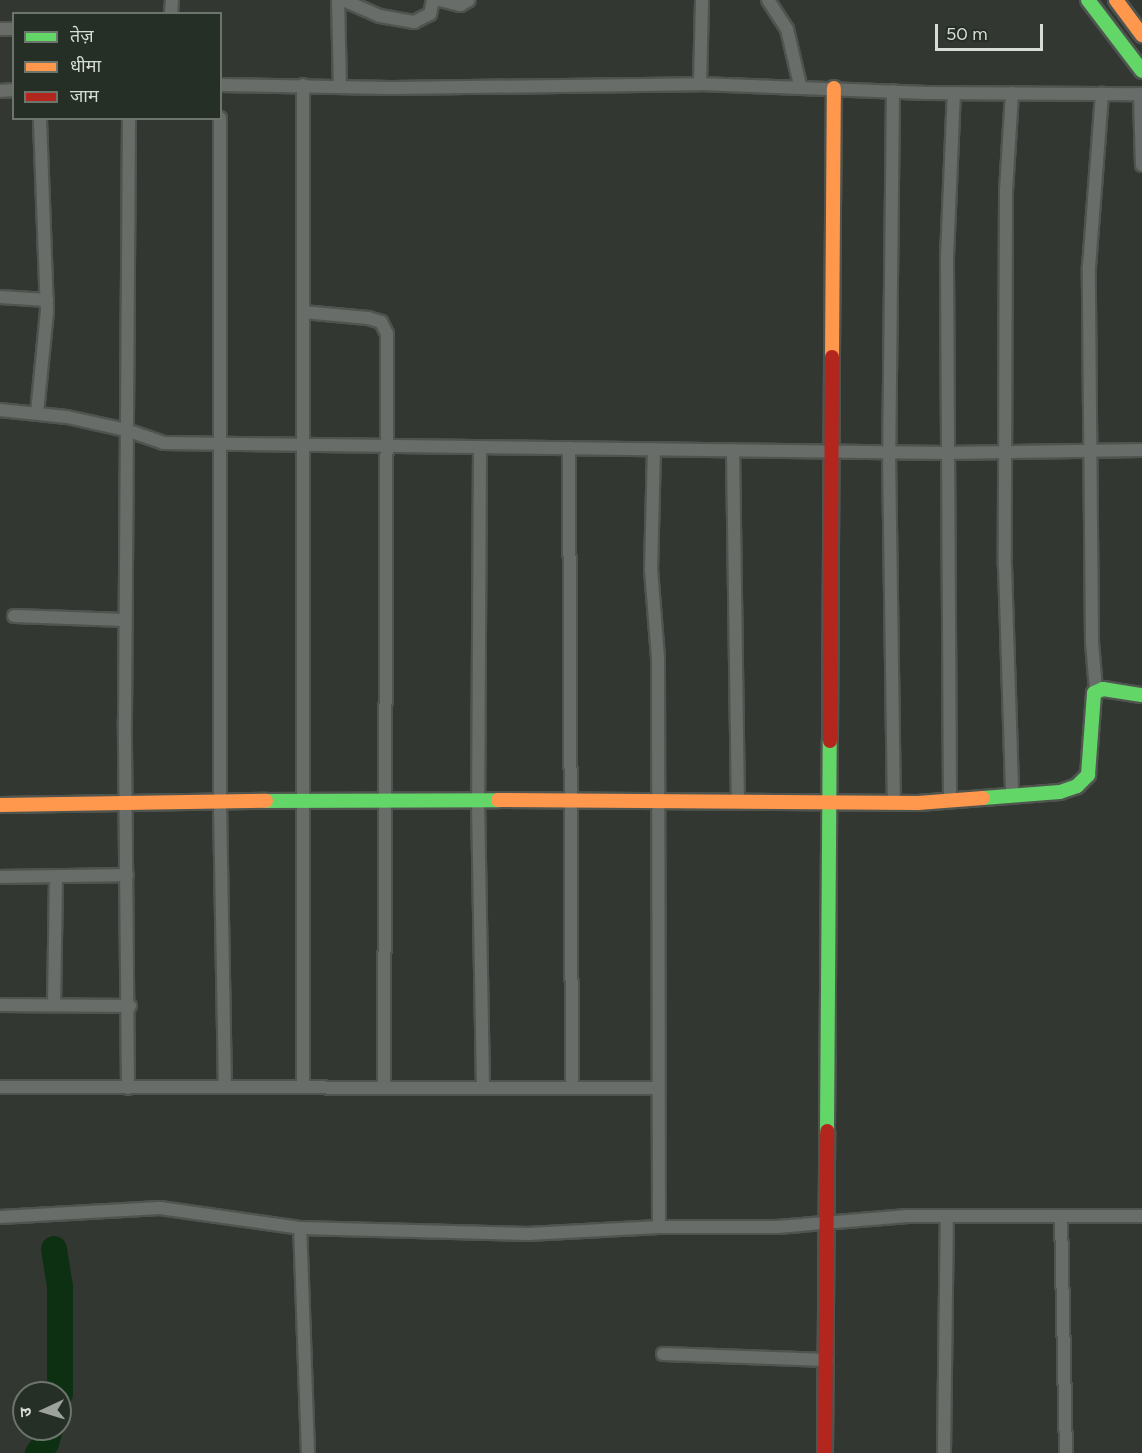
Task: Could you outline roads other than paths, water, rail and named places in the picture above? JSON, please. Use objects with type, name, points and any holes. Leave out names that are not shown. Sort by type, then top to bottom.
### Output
[{"type":"street","points":[[340,87],[340,0],[380,16],[414,22],[430,15],[433,0]]},
{"type":"street","points":[[440,0],[460,5],[469,0]]},
{"type":"street","points":[[700,84],[702,0]]},
{"type":"street","points":[[768,0],[787,28],[800,86]]},
{"type":"street","points":[[1088,0],[1142,71]]},
{"type":"street","points":[[1116,0],[1142,35]]},
{"type":"street","points":[[222,84],[340,87],[700,84],[954,93],[1141,93],[1142,165]]},
{"type":"street","points":[[303,85],[303,1088]]},
{"type":"street","points":[[825,1453],[829,1221],[829,801],[834,88]]},
{"type":"street","points":[[893,91],[889,452],[894,802]]},
{"type":"street","points":[[950,801],[946,453],[947,257],[954,93]]},
{"type":"street","points":[[1011,93],[1005,192],[1007,452],[1005,566],[1012,795]]},
{"type":"street","points":[[0,805],[385,800],[657,803],[950,801],[1060,792],[1083,781],[1090,762],[1091,704],[1096,690],[1092,642],[1090,213],[1102,93]]},
{"type":"street","points":[[31,412],[45,351],[47,300],[40,120]]},
{"type":"street","points":[[128,1088],[130,1006],[125,803],[125,620],[129,120]]},
{"type":"street","points":[[220,120],[220,803],[225,1087]]},
{"type":"street","points":[[0,297],[47,300]]},
{"type":"street","points":[[303,312],[368,318],[384,325],[388,447],[384,1088]]},
{"type":"street","points":[[0,410],[31,412],[126,430],[163,444],[946,453],[1142,450]]},
{"type":"street","points":[[480,447],[478,801],[483,1088]]},
{"type":"street","points":[[569,448],[568,801],[572,1088]]},
{"type":"street","points":[[654,449],[651,569],[657,643],[656,1088],[659,1227]]},
{"type":"street","points":[[733,450],[738,802]]},
{"type":"street","points":[[14,616],[125,620]]},
{"type":"street","points":[[1096,690],[1142,695]]},
{"type":"street","points":[[0,878],[127,875]]},
{"type":"street","points":[[54,1005],[56,876]]},
{"type":"street","points":[[0,1005],[130,1006]]},
{"type":"street","points":[[0,1087],[656,1088]]},
{"type":"street","points":[[0,1217],[160,1208],[300,1228],[528,1234],[659,1227],[777,1227],[829,1221],[947,1216],[1142,1216]]},
{"type":"street","points":[[944,1453],[947,1216]]},
{"type":"street","points":[[1061,1216],[1066,1453]]},
{"type":"street","points":[[300,1228],[308,1453]]},
{"type":"street","points":[[663,1354],[827,1360]]},
{"type":"waterway","points":[[54,1249],[60,1288],[60,1381]]},
{"type":"waterway","points":[[38,1453],[47,1441]]}]
